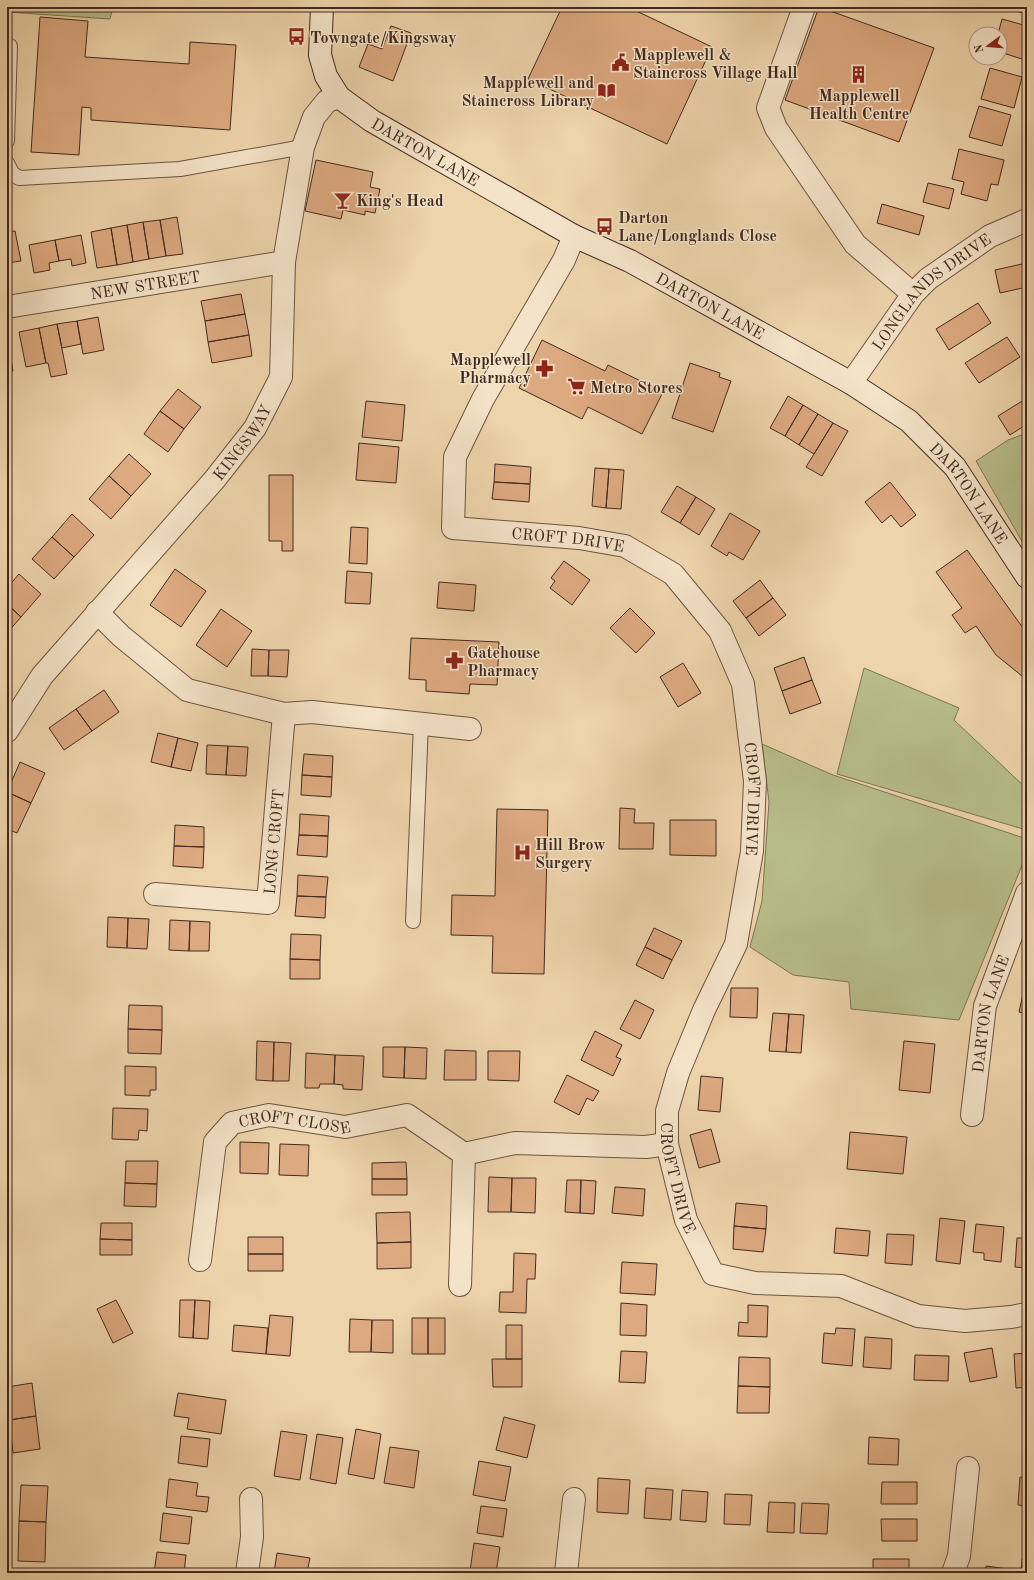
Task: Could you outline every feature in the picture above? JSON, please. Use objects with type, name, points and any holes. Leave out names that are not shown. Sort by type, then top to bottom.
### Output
[{"type":"street","points":[[322,7],[320,55],[326,76],[339,97]]},
{"type":"street","points":[[804,7],[768,108],[776,128],[855,244],[913,294]]},
{"type":"street","name":"KINGSWAY","points":[[7,731],[42,676],[215,479],[255,428],[281,377],[284,262],[303,147],[314,117],[327,101],[339,97]]},
{"type":"street","name":"DARTON LANE","points":[[339,97],[372,121],[574,236],[630,261],[851,383],[909,421],[955,467],[1027,577]]},
{"type":"street","name":"LONGLANDS DRIVE","points":[[851,383],[913,294],[928,279],[990,236],[1027,220]]},
{"type":"street","name":"CROFT DRIVE","points":[[574,236],[564,260],[483,399],[455,458],[453,528],[578,538],[625,546],[673,574],[720,631],[743,684],[755,781],[752,851],[736,944],[704,1010],[678,1073],[667,1111],[667,1144],[686,1220],[713,1274],[755,1283],[841,1286],[918,1316],[965,1321],[1027,1314]]},
{"type":"street","name":"NEW STREET","points":[[7,307],[284,262]]},
{"type":"street","points":[[97,612],[121,636],[187,690],[284,714],[312,712],[470,729]]},
{"type":"street","name":"LONG CROFT","points":[[155,894],[268,903],[284,714]]},
{"type":"street","name":"DARTON LANE","points":[[972,1115],[985,1006],[1027,893]]},
{"type":"street","name":"CROFT CLOSE","points":[[200,1260],[215,1142],[232,1122],[269,1115],[346,1127],[407,1116],[464,1154]]},
{"type":"street","points":[[460,1284],[464,1154],[515,1143],[646,1147],[667,1144]]},
{"type":"street","points":[[953,1573],[959,1556],[968,1468]]},
{"type":"street","points":[[247,1573],[252,1537],[251,1499]]},
{"type":"street","points":[[566,1573],[574,1499]]},
{"type":"lane","points":[[7,141],[10,46]]},
{"type":"lane","points":[[7,163],[12,173],[19,178],[130,172],[180,169],[303,147]]},
{"type":"lane","points":[[413,921],[421,723]]},
{"type":"green space","points":[[7,7],[113,7],[110,19],[7,12]]},
{"type":"green space","points":[[1027,433],[1027,550],[976,461],[1008,440]]},
{"type":"green space","points":[[864,668],[959,708],[954,720],[1027,789],[1027,823],[1023,829],[837,774]]},
{"type":"green space","points":[[762,744],[833,775],[1027,839],[1027,853],[959,1020],[851,1009],[849,982],[793,975],[750,947],[762,901],[769,802]]},
{"type":"building","name":"Mapplewell & Staincross Village Hall","points":[[562,7],[628,7],[712,47],[667,144],[528,79]]},
{"type":"building","name":"Mapplewell Health Centre","points":[[819,7],[934,48],[899,142],[785,100]]},
{"type":"building","points":[[1027,7],[1027,14],[1005,8]]},
{"type":"building","points":[[40,17],[88,21],[85,57],[189,64],[190,42],[236,45],[230,130],[91,120],[91,108],[82,107],[79,155],[31,152]]},
{"type":"building","points":[[1002,19],[1027,26],[1027,53],[1025,60],[1008,55],[1008,26],[1000,26]]},
{"type":"building","points":[[391,26],[411,33],[393,81],[359,67],[368,44],[382,49]]},
{"type":"building","points":[[990,68],[1022,77],[1014,108],[981,99]]},
{"type":"building","points":[[979,106],[1011,115],[1002,146],[969,137]]},
{"type":"building","points":[[959,149],[1004,160],[998,185],[991,184],[987,201],[961,194],[964,182],[952,179]]},
{"type":"building","name":"King's Head","points":[[316,160],[373,172],[370,187],[380,189],[375,213],[365,211],[365,215],[343,210],[341,219],[305,211]]},
{"type":"building","points":[[928,183],[954,189],[949,209],[923,202]]},
{"type":"building","points":[[882,204],[924,216],[919,235],[877,223]]},
{"type":"building","points":[[177,217],[183,254],[166,256],[160,220]]},
{"type":"building","points":[[160,220],[166,256],[149,259],[143,222]]},
{"type":"building","points":[[143,222],[149,259],[133,262],[127,225]]},
{"type":"building","points":[[127,225],[133,262],[117,265],[111,228]]},
{"type":"building","points":[[111,228],[117,265],[97,268],[91,232]]},
{"type":"building","points":[[15,231],[21,261],[7,263],[7,232]]},
{"type":"building","points":[[81,235],[86,263],[72,266],[71,259],[59,261],[55,240]]},
{"type":"building","points":[[55,240],[59,261],[49,263],[50,270],[34,273],[29,245]]},
{"type":"building","points":[[1022,264],[1027,287],[1000,293],[995,270]]},
{"type":"building","points":[[241,294],[245,314],[205,321],[201,301]]},
{"type":"building","points":[[978,303],[991,323],[949,350],[936,329]]},
{"type":"building","points":[[245,314],[249,335],[208,342],[205,321]]},
{"type":"building","points":[[98,317],[104,350],[83,354],[77,321]]},
{"type":"building","points":[[77,321],[81,344],[62,348],[57,324]]},
{"type":"building","points":[[57,324],[67,374],[51,377],[48,363],[46,363],[39,328]]},
{"type":"building","points":[[39,328],[46,363],[26,367],[19,332]]},
{"type":"building","points":[[7,334],[13,371],[7,372]]},
{"type":"building","points":[[249,335],[252,356],[212,363],[208,342]]},
{"type":"building","points":[[1007,337],[1020,357],[979,383],[965,363]]},
{"type":"building","points":[[542,340],[605,371],[608,365],[663,392],[642,434],[588,407],[582,419],[519,388]]},
{"type":"building","points":[[690,363],[720,373],[719,377],[731,381],[713,432],[672,418]]},
{"type":"building","points":[[178,389],[201,407],[184,429],[160,411]]},
{"type":"building","points":[[788,396],[803,405],[785,436],[770,428]]},
{"type":"building","points":[[1027,398],[1027,424],[1010,435],[998,416]]},
{"type":"building","points":[[366,401],[405,405],[402,441],[362,437]]},
{"type":"building","points":[[803,405],[818,414],[799,445],[785,436]]},
{"type":"building","points":[[160,411],[184,429],[168,452],[144,434]]},
{"type":"building","points":[[818,414],[833,423],[814,454],[799,445]]},
{"type":"building","points":[[833,423],[848,431],[822,476],[806,467]]},
{"type":"building","points":[[359,443],[399,447],[396,483],[356,480]]},
{"type":"building","points":[[129,454],[151,474],[131,496],[109,476]]},
{"type":"building","points":[[495,464],[531,467],[530,484],[494,482]]},
{"type":"building","points":[[595,468],[609,469],[606,508],[592,506]]},
{"type":"building","points":[[609,469],[624,470],[621,509],[606,508]]},
{"type":"building","points":[[269,475],[293,475],[293,551],[282,551],[282,541],[269,541]]},
{"type":"building","points":[[109,476],[131,496],[111,519],[89,499]]},
{"type":"building","points":[[494,482],[530,484],[529,502],[492,499]]},
{"type":"building","points":[[890,482],[916,515],[901,527],[891,515],[882,523],[865,502]]},
{"type":"building","points":[[677,486],[696,497],[680,523],[661,512]]},
{"type":"building","points":[[696,497],[715,509],[699,535],[680,523]]},
{"type":"building","points":[[730,513],[760,531],[743,560],[729,552],[727,556],[711,546]]},
{"type":"building","points":[[72,514],[94,535],[74,557],[52,537]]},
{"type":"building","points":[[351,527],[368,528],[367,564],[349,563]]},
{"type":"building","points":[[52,537],[74,557],[54,579],[32,559]]},
{"type":"building","points":[[967,550],[1023,628],[1027,631],[1027,680],[996,655],[976,626],[965,633],[952,615],[962,608],[936,572]]},
{"type":"building","points":[[564,561],[590,580],[572,605],[550,588],[555,581],[551,578]]},
{"type":"building","points":[[175,569],[206,591],[181,627],[150,605]]},
{"type":"building","points":[[347,571],[372,573],[370,604],[345,603]]},
{"type":"building","points":[[19,574],[41,594],[21,617],[7,604],[7,588]]},
{"type":"building","points":[[760,580],[773,598],[746,618],[733,601]]},
{"type":"building","points":[[439,582],[476,585],[474,611],[437,608]]},
{"type":"building","points":[[773,598],[786,615],[759,636],[746,618]]},
{"type":"building","points":[[7,604],[21,617],[7,633]]},
{"type":"building","points":[[630,608],[655,633],[636,653],[610,628]]},
{"type":"building","points":[[221,609],[252,631],[227,667],[196,645]]},
{"type":"building","name":"Gatehouse Pharmacy","points":[[411,638],[499,642],[497,685],[470,684],[469,694],[426,691],[426,680],[409,679]]},
{"type":"building","points":[[252,649],[269,650],[268,676],[251,676]]},
{"type":"building","points":[[269,650],[289,650],[287,677],[268,676]]},
{"type":"building","points":[[804,657],[812,680],[782,691],[774,668]]},
{"type":"building","points":[[683,663],[701,693],[678,707],[660,677]]},
{"type":"building","points":[[812,680],[821,703],[790,714],[782,691]]},
{"type":"building","points":[[104,690],[119,712],[92,731],[76,709]]},
{"type":"building","points":[[76,709],[92,731],[64,750],[49,728]]},
{"type":"building","points":[[158,733],[178,738],[171,767],[151,762]]},
{"type":"building","points":[[178,738],[198,743],[191,771],[171,767]]},
{"type":"building","points":[[207,745],[228,746],[226,775],[206,774]]},
{"type":"building","points":[[228,746],[248,747],[246,776],[226,775]]},
{"type":"building","points":[[304,754],[333,756],[332,777],[302,775]]},
{"type":"building","points":[[20,762],[45,773],[31,803],[7,792]]},
{"type":"building","points":[[302,775],[332,777],[331,797],[301,795]]},
{"type":"building","points":[[7,792],[31,803],[17,833],[7,829]]},
{"type":"building","points":[[620,808],[635,809],[634,823],[654,823],[653,849],[619,849]]},
{"type":"building","name":"Hill Brow Surgery","points":[[497,809],[548,810],[544,974],[492,973],[493,936],[451,935],[452,895],[495,896]]},
{"type":"building","points":[[300,814],[329,816],[328,836],[299,835]]},
{"type":"building","points":[[670,820],[716,820],[716,856],[670,855]]},
{"type":"building","points":[[175,825],[204,827],[204,847],[174,846]]},
{"type":"building","points":[[299,835],[328,836],[327,857],[297,855]]},
{"type":"building","points":[[174,846],[204,847],[203,868],[173,866]]},
{"type":"building","points":[[298,875],[328,877],[326,897],[297,896]]},
{"type":"building","points":[[297,896],[326,897],[325,918],[295,916]]},
{"type":"building","points":[[108,917],[128,918],[127,948],[107,947]]},
{"type":"building","points":[[128,918],[149,919],[147,949],[127,948]]},
{"type":"building","points":[[170,920],[190,921],[189,951],[169,950]]},
{"type":"building","points":[[190,921],[210,922],[209,951],[189,951]]},
{"type":"building","points":[[654,928],[682,941],[672,960],[645,947]]},
{"type":"building","points":[[291,934],[321,935],[320,960],[290,959]]},
{"type":"building","points":[[645,947],[672,960],[663,979],[636,965]]},
{"type":"building","points":[[290,959],[320,960],[320,979],[290,979]]},
{"type":"building","points":[[1027,978],[1027,995],[1023,994]]},
{"type":"building","points":[[731,988],[758,988],[757,1018],[730,1017]]},
{"type":"building","points":[[1023,994],[1027,995],[1027,1014],[1019,1012]]},
{"type":"building","points":[[635,1000],[654,1010],[640,1039],[620,1029]]},
{"type":"building","points":[[129,1005],[162,1006],[162,1030],[128,1029]]},
{"type":"building","points":[[773,1013],[789,1014],[786,1052],[769,1051]]},
{"type":"building","points":[[789,1014],[804,1015],[801,1053],[786,1052]]},
{"type":"building","points":[[128,1029],[162,1030],[161,1054],[128,1053]]},
{"type":"building","points":[[595,1031],[622,1045],[616,1057],[621,1059],[613,1076],[581,1060]]},
{"type":"building","points":[[257,1041],[274,1042],[273,1081],[256,1080]]},
{"type":"building","points":[[904,1041],[935,1044],[930,1093],[899,1090]]},
{"type":"building","points":[[274,1042],[291,1043],[289,1081],[273,1081]]},
{"type":"building","points":[[383,1047],[405,1047],[404,1078],[383,1077]]},
{"type":"building","points":[[405,1047],[427,1048],[426,1079],[404,1078]]},
{"type":"building","points":[[445,1050],[476,1051],[476,1080],[444,1080]]},
{"type":"building","points":[[488,1051],[520,1051],[519,1081],[488,1080]]},
{"type":"building","points":[[306,1053],[335,1055],[334,1084],[320,1084],[319,1088],[305,1088]]},
{"type":"building","points":[[335,1055],[364,1056],[362,1090],[343,1089],[343,1085],[334,1084]]},
{"type":"building","points":[[125,1066],[156,1067],[156,1090],[150,1090],[150,1096],[125,1095]]},
{"type":"building","points":[[567,1075],[599,1091],[593,1101],[587,1098],[579,1115],[554,1102]]},
{"type":"building","points":[[701,1076],[723,1078],[720,1112],[698,1110]]},
{"type":"building","points":[[113,1108],[148,1109],[147,1131],[139,1130],[138,1140],[112,1139]]},
{"type":"building","points":[[711,1129],[720,1162],[699,1168],[690,1135]]},
{"type":"building","points":[[850,1132],[907,1137],[903,1174],[847,1169]]},
{"type":"building","points":[[240,1142],[269,1143],[268,1174],[240,1173]]},
{"type":"building","points":[[280,1144],[309,1145],[308,1176],[279,1175]]},
{"type":"building","points":[[126,1161],[158,1161],[157,1184],[125,1183]]},
{"type":"building","points":[[406,1162],[407,1179],[372,1179],[372,1163]]},
{"type":"building","points":[[489,1177],[512,1178],[511,1212],[488,1212]]},
{"type":"building","points":[[512,1178],[536,1178],[535,1213],[511,1212]]},
{"type":"building","points":[[372,1179],[407,1179],[407,1195],[372,1195]]},
{"type":"building","points":[[567,1180],[581,1180],[580,1213],[565,1212]]},
{"type":"building","points":[[581,1180],[596,1181],[594,1214],[580,1213]]},
{"type":"building","points":[[125,1183],[157,1184],[156,1207],[124,1206]]},
{"type":"building","points":[[615,1187],[645,1189],[643,1216],[612,1213]]},
{"type":"building","points":[[736,1203],[767,1206],[766,1229],[734,1226]]},
{"type":"building","points":[[410,1212],[411,1242],[377,1243],[376,1213]]},
{"type":"building","points":[[940,1218],[965,1221],[960,1264],[936,1261]]},
{"type":"building","points":[[101,1223],[132,1223],[132,1240],[100,1239]]},
{"type":"building","points":[[976,1224],[1004,1227],[1001,1262],[984,1260],[984,1253],[973,1252]]},
{"type":"building","points":[[734,1226],[766,1229],[763,1252],[733,1249]]},
{"type":"building","points":[[836,1228],[870,1231],[868,1256],[834,1253]]},
{"type":"building","points":[[887,1234],[914,1235],[912,1265],[885,1263]]},
{"type":"building","points":[[248,1237],[283,1237],[283,1254],[248,1254]]},
{"type":"building","points":[[1017,1238],[1027,1238],[1027,1268],[1015,1267]]},
{"type":"building","points":[[100,1239],[132,1240],[132,1255],[100,1255]]},
{"type":"building","points":[[411,1242],[411,1268],[377,1269],[377,1243]]},
{"type":"building","points":[[514,1253],[536,1254],[535,1279],[527,1279],[526,1313],[499,1312],[500,1292],[513,1292]]},
{"type":"building","points":[[248,1254],[283,1254],[283,1271],[248,1271]]},
{"type":"building","points":[[622,1262],[657,1264],[655,1295],[620,1293]]},
{"type":"building","points":[[116,1300],[133,1333],[113,1343],[97,1309]]},
{"type":"building","points":[[180,1300],[195,1300],[193,1338],[179,1337]]},
{"type":"building","points":[[195,1300],[210,1301],[208,1339],[193,1338]]},
{"type":"building","points":[[621,1303],[647,1305],[646,1336],[620,1335]]},
{"type":"building","points":[[748,1305],[768,1306],[767,1337],[738,1336],[739,1322],[748,1323]]},
{"type":"building","points":[[270,1315],[293,1317],[290,1356],[266,1354]]},
{"type":"building","points":[[412,1318],[428,1318],[428,1354],[412,1354]]},
{"type":"building","points":[[428,1318],[445,1318],[445,1354],[428,1354]]},
{"type":"building","points":[[350,1319],[372,1320],[371,1352],[349,1352]]},
{"type":"building","points":[[372,1320],[393,1320],[393,1353],[371,1352]]},
{"type":"building","points":[[234,1325],[268,1328],[266,1354],[232,1351]]},
{"type":"building","points":[[506,1325],[522,1325],[522,1359],[506,1359]]},
{"type":"building","points":[[836,1328],[855,1329],[852,1366],[822,1363],[824,1333],[835,1334]]},
{"type":"building","points":[[865,1337],[892,1339],[891,1369],[863,1367]]},
{"type":"building","points":[[992,1348],[997,1377],[970,1382],[964,1353]]},
{"type":"building","points":[[621,1351],[647,1352],[645,1383],[619,1382]]},
{"type":"building","points":[[1027,1353],[1027,1387],[1016,1388],[1014,1354]]},
{"type":"building","points":[[915,1355],[949,1356],[948,1381],[914,1380]]},
{"type":"building","points":[[739,1357],[770,1358],[770,1387],[738,1386]]},
{"type":"building","points":[[492,1359],[522,1359],[522,1387],[493,1387]]},
{"type":"building","points":[[32,1383],[36,1416],[9,1420],[7,1387]]},
{"type":"building","points":[[738,1386],[770,1387],[769,1413],[737,1413]]},
{"type":"building","points":[[178,1393],[226,1400],[221,1434],[187,1429],[189,1418],[174,1416]]},
{"type":"building","points":[[36,1416],[40,1449],[13,1453],[9,1420]]},
{"type":"building","points":[[504,1417],[535,1425],[527,1458],[496,1450]]},
{"type":"building","points":[[356,1429],[381,1434],[374,1479],[348,1474]]},
{"type":"building","points":[[281,1431],[307,1435],[300,1480],[274,1476]]},
{"type":"building","points":[[317,1434],[343,1438],[336,1484],[310,1479]]},
{"type":"building","points":[[181,1436],[210,1439],[207,1467],[178,1463]]},
{"type":"building","points":[[869,1437],[899,1439],[898,1465],[868,1464]]},
{"type":"building","points":[[390,1447],[419,1451],[414,1488],[384,1483]]},
{"type":"building","points":[[479,1461],[511,1467],[505,1501],[473,1495]]},
{"type":"building","points":[[1020,1477],[1027,1478],[1027,1506],[1018,1505]]},
{"type":"building","points":[[598,1478],[630,1480],[628,1514],[597,1512]]},
{"type":"building","points":[[169,1479],[198,1483],[196,1496],[209,1497],[207,1512],[166,1507]]},
{"type":"building","points":[[882,1482],[917,1482],[917,1504],[881,1504]]},
{"type":"building","points":[[21,1485],[48,1486],[46,1522],[19,1521]]},
{"type":"building","points":[[646,1488],[673,1490],[671,1520],[644,1518]]},
{"type":"building","points":[[682,1490],[708,1492],[706,1522],[680,1520]]},
{"type":"building","points":[[725,1494],[752,1495],[750,1525],[724,1524]]},
{"type":"building","points":[[769,1502],[795,1503],[794,1533],[767,1532]]},
{"type":"building","points":[[802,1503],[829,1504],[827,1534],[800,1533]]},
{"type":"building","points":[[481,1506],[507,1509],[503,1537],[477,1533]]},
{"type":"building","points":[[163,1513],[192,1517],[189,1544],[160,1541]]},
{"type":"building","points":[[881,1519],[917,1519],[917,1541],[882,1541]]},
{"type":"building","points":[[19,1521],[46,1522],[45,1562],[18,1561]]},
{"type":"building","points":[[474,1543],[500,1547],[496,1573],[470,1571]]},
{"type":"building","points":[[157,1552],[186,1555],[184,1573],[154,1573]]},
{"type":"building","points":[[277,1553],[310,1558],[307,1573],[274,1573]]},
{"type":"building","points":[[873,1559],[909,1559],[909,1573],[873,1573]]},
{"type":"building","points":[[1022,1559],[1027,1559],[1027,1573],[1021,1573]]},
{"type":"building","points":[[986,1566],[1008,1569],[1008,1573],[985,1573]]},
{"type":"place","name":"Towngate/Kingsway","points":[[297,37]]},
{"type":"place","name":"Mapplewell & Staincross Village Hall","points":[[620,63]]},
{"type":"place","name":"Mapplewell Health Centre","points":[[859,74]]},
{"type":"place","name":"Mapplewell and Staincross Library","points":[[607,91]]},
{"type":"place","name":"King's Head","points":[[343,200]]},
{"type":"place","name":"Darton Lane/Longlands Close","points":[[605,226]]},
{"type":"place","name":"Mapplewell Pharmacy","points":[[544,368]]},
{"type":"place","name":"Metro Stores","points":[[577,387]]},
{"type":"place","name":"Gatehouse Pharmacy","points":[[454,661]]},
{"type":"place","name":"Hill Brow Surgery","points":[[522,853]]}]
